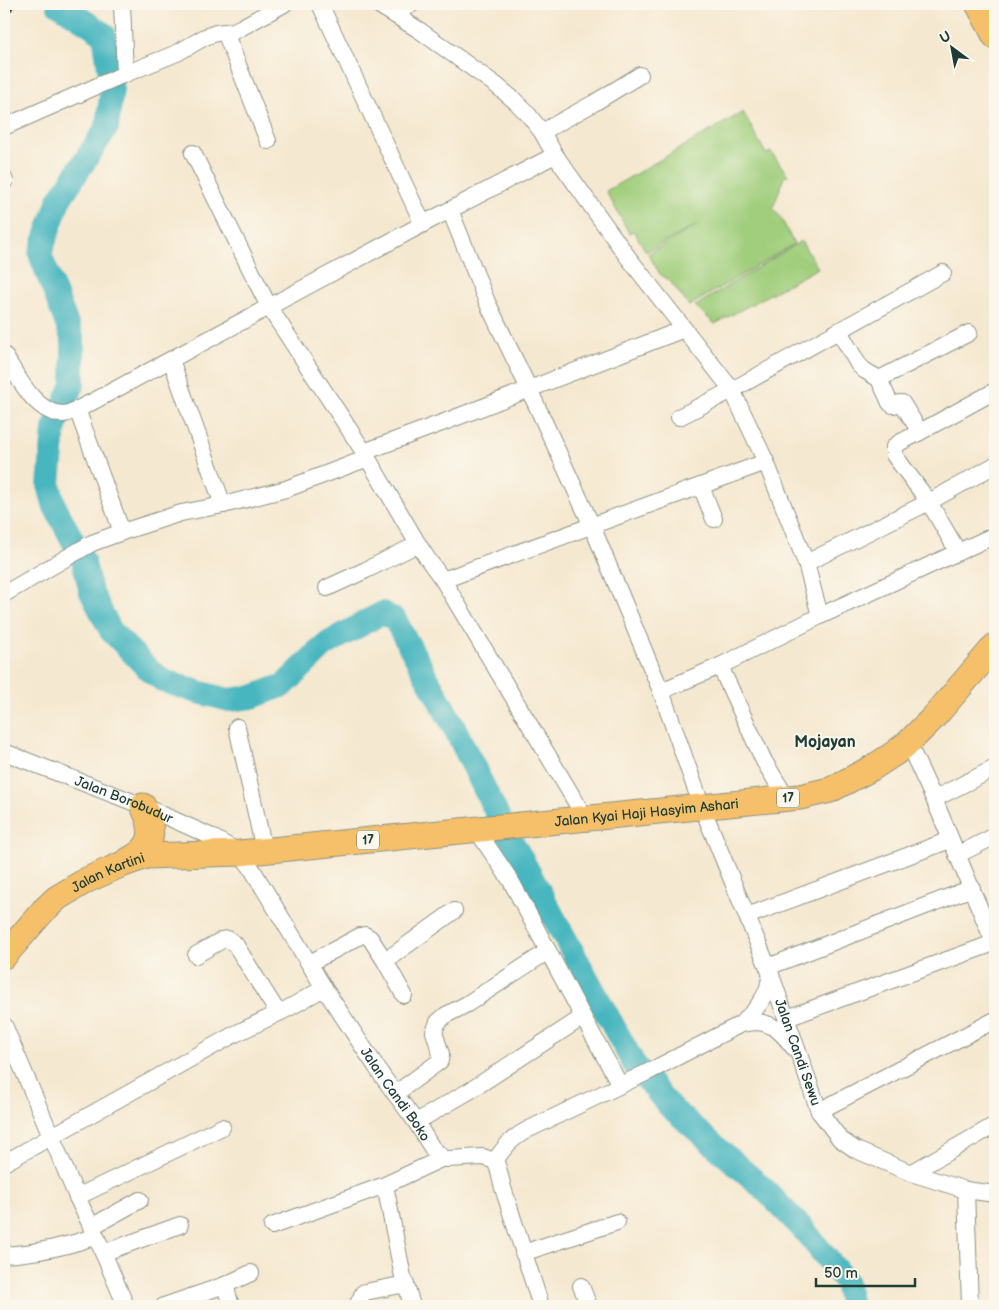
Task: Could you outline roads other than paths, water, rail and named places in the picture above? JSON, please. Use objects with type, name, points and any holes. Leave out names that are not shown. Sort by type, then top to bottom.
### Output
[{"type":"highway","points":[[978,4],[995,36]]},
{"type":"highway","name":"Jalan Kyai Haji Hasyim Ashari","points":[[240,853],[787,799],[830,790],[872,768],[908,743],[934,717],[995,646]]},
{"type":"highway","points":[[118,866],[139,855],[149,843],[151,832],[149,818],[143,806]]},
{"type":"highway","name":"Jalan Kartini","points":[[4,956],[50,904],[87,880],[118,866],[146,856],[240,853]]},
{"type":"street","points":[[122,4],[122,75]]},
{"type":"street","points":[[4,127],[176,53],[205,37],[216,33],[234,31],[284,4]]},
{"type":"street","points":[[320,4],[423,224]]},
{"type":"street","points":[[376,4],[419,30],[496,85],[527,113],[627,256],[732,390],[766,462],[806,563],[820,616]]},
{"type":"street","points":[[394,14],[412,4]]},
{"type":"street","points":[[225,32],[268,141]]},
{"type":"street","points":[[542,132],[640,75]]},
{"type":"street","points":[[193,153],[269,307],[366,455],[418,544],[443,580],[586,819]]},
{"type":"street","points":[[4,355],[37,403],[45,408],[65,412],[171,360],[555,155]]},
{"type":"street","name":"Jalan Candi Sewu","points":[[450,210],[487,302],[592,526],[661,691],[702,807],[769,971],[820,1111],[840,1139],[856,1150],[911,1173],[966,1190],[995,1194]]},
{"type":"street","points":[[679,417],[732,390],[943,273]]},
{"type":"street","points":[[4,594],[92,543],[181,514],[224,505],[300,484],[447,421],[684,328]]},
{"type":"street","points":[[839,331],[858,364],[879,379],[893,405],[902,403],[920,432]]},
{"type":"street","points":[[879,379],[969,334]]},
{"type":"street","points":[[171,360],[224,505]]},
{"type":"street","points":[[958,552],[929,502],[894,455],[894,452],[896,444],[995,391]]},
{"type":"street","points":[[65,412],[122,532]]},
{"type":"street","points":[[443,580],[766,462]]},
{"type":"street","points":[[806,563],[929,502],[995,465]]},
{"type":"street","points":[[701,486],[714,519]]},
{"type":"street","points":[[661,691],[720,666],[820,616],[995,535]]},
{"type":"street","points":[[327,588],[418,544]]},
{"type":"street","points":[[720,666],[764,761],[787,799]]},
{"type":"street","points":[[237,727],[264,850]]},
{"type":"street","points":[[787,1018],[995,944],[934,799],[908,743]]},
{"type":"street","name":"Jalan Borobudur","points":[[4,752],[143,806],[210,836],[240,853]]},
{"type":"street","points":[[934,799],[995,768]]},
{"type":"street","points":[[486,828],[511,881],[583,1017],[626,1082]]},
{"type":"street","points":[[956,855],[995,836]]},
{"type":"street","points":[[747,916],[950,840]]},
{"type":"street","name":"Jalan Candi Boko","points":[[240,853],[250,866],[324,988],[432,1148],[443,1158]]},
{"type":"street","points":[[495,1161],[505,1147],[520,1134],[652,1070],[741,1024],[762,1000],[767,991],[769,971],[972,888]]},
{"type":"street","points":[[385,961],[454,911]]},
{"type":"street","points":[[310,963],[365,935],[370,938],[385,961],[404,995]]},
{"type":"street","points":[[196,955],[222,940],[228,939],[235,944],[278,1013]]},
{"type":"street","points":[[395,1094],[440,1061],[441,1054],[434,1032],[438,1022],[446,1015],[467,1004],[548,951]]},
{"type":"street","points":[[4,1163],[227,1038],[324,988]]},
{"type":"street","points":[[416,1122],[471,1090],[583,1017]]},
{"type":"street","points":[[820,1111],[995,1020]]},
{"type":"street","points":[[741,1024],[758,1022],[772,1026],[780,1031],[799,1056]]},
{"type":"street","points":[[4,1025],[76,1197],[126,1306]]},
{"type":"street","points":[[911,1173],[995,1125]]},
{"type":"street","points":[[76,1197],[222,1127]]},
{"type":"street","points":[[286,1221],[385,1185],[443,1158],[483,1157],[495,1161],[498,1168],[541,1306]]},
{"type":"street","points":[[385,1185],[403,1277],[412,1306]]},
{"type":"street","points":[[966,1190],[970,1306]]},
{"type":"street","points":[[4,1256],[43,1251],[81,1242],[140,1200]]},
{"type":"street","points":[[524,1253],[617,1222]]},
{"type":"street","points":[[103,1253],[180,1225]]},
{"type":"street","points":[[164,1306],[225,1285],[251,1273]]},
{"type":"street","points":[[359,1302],[365,1292],[406,1284]]},
{"type":"street","points":[[225,1285],[231,1306]]},
{"type":"street","points":[[581,1286],[589,1306]]},
{"type":"waterway","points":[[58,4],[104,34],[112,88],[107,127],[59,200],[40,254],[73,340],[73,384],[54,429],[49,485],[55,507],[83,560],[91,592],[111,631],[149,670],[164,681],[229,700],[252,697],[284,685],[325,645],[383,613],[395,620],[452,723],[497,814],[634,1064],[669,1106],[762,1187],[804,1230],[846,1282],[851,1306]]},
{"type":"railway","points":[[4,21],[13,4]]},
{"type":"district","name":"Mojayan","points":[[825,742]]}]
